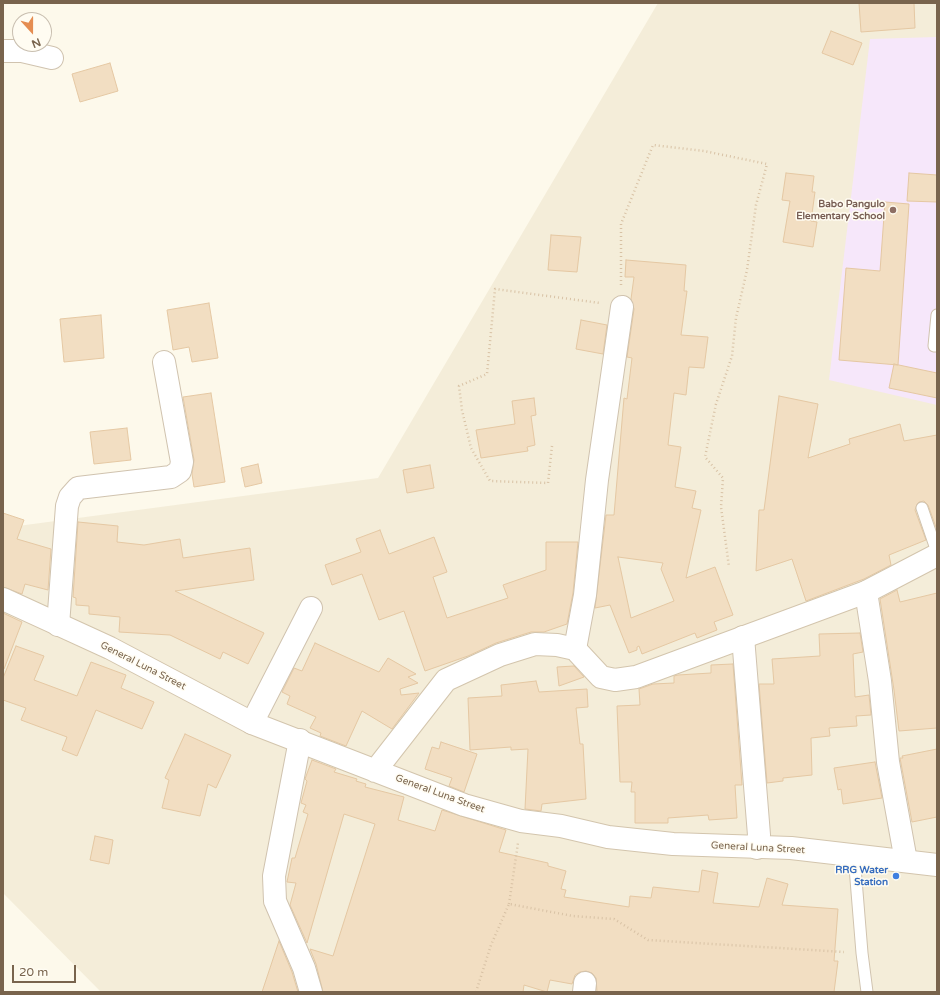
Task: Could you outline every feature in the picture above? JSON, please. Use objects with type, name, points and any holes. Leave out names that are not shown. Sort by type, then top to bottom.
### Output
[{"type":"street","points":[[3,51],[22,50],[52,58]]},
{"type":"street","points":[[576,649],[585,595],[597,480],[622,306]]},
{"type":"street","points":[[58,626],[67,506],[70,497],[78,488],[171,477],[180,471],[182,462],[164,362]]},
{"type":"street","points":[[375,771],[446,680],[500,655],[535,644],[557,645],[576,649],[601,677],[615,680],[636,677],[866,592],[937,555]]},
{"type":"street","points":[[866,592],[880,681],[888,762],[906,861]]},
{"type":"street","name":"General Luna Street","points":[[3,599],[58,626],[110,648],[252,723],[300,740],[464,805],[521,821],[561,826],[608,836],[673,844],[791,848],[937,865]]},
{"type":"street","points":[[252,723],[311,608]]},
{"type":"street","points":[[743,637],[759,834],[757,848]]},
{"type":"street","points":[[300,740],[278,849],[274,882],[275,901],[304,968],[312,992]]},
{"type":"lane","points":[[937,315],[934,346],[937,346]]},
{"type":"lane","points":[[922,508],[937,552]]},
{"type":"lane","points":[[854,855],[862,953],[867,992]]},
{"type":"path","points":[[622,306],[621,224],[653,145],[704,151],[767,164],[756,205],[746,270],[736,318],[732,356],[716,404],[705,457],[723,478],[721,507],[729,567]]},
{"type":"path","points":[[552,446],[548,483],[490,481],[471,448],[462,410],[459,386],[487,374],[495,289],[583,300]]},
{"type":"path","points":[[476,992],[491,945],[509,904],[521,821]]},
{"type":"path","points":[[509,904],[573,916],[614,919],[648,940],[844,952]]},
{"type":"shaded area","points":[[658,3],[937,3],[937,992],[101,992],[3,893],[3,528],[378,478]]},
{"type":"shaded area","name":"Babo Pangulo Elementary School","points":[[937,37],[937,405],[829,380],[870,39]]},
{"type":"building","points":[[859,3],[914,3],[915,28],[861,32]]},
{"type":"building","points":[[831,31],[862,43],[853,65],[822,53]]},
{"type":"building","points":[[110,63],[118,91],[80,102],[72,74]]},
{"type":"building","points":[[786,173],[814,176],[812,192],[815,192],[811,221],[817,222],[813,247],[783,242],[790,201],[782,200]]},
{"type":"building","points":[[909,173],[937,175],[937,202],[907,201]]},
{"type":"building","points":[[885,202],[909,204],[898,365],[839,360],[846,268],[880,271]]},
{"type":"building","points":[[551,235],[581,237],[577,272],[548,270]]},
{"type":"building","points":[[626,260],[686,265],[684,291],[687,291],[681,335],[708,337],[704,368],[689,367],[686,395],[674,393],[668,445],[681,447],[675,487],[696,491],[692,508],[701,510],[686,578],[715,567],[733,615],[714,622],[717,630],[697,638],[695,633],[642,654],[639,646],[637,647],[637,650],[629,653],[610,605],[595,608],[606,515],[614,515],[624,398],[627,399],[632,358],[627,357],[634,309],[631,299],[634,277],[625,277]],"holes":[[[618,557],[663,563],[661,569],[674,601],[631,618]]]},
{"type":"building","points":[[209,303],[218,358],[192,362],[189,347],[173,350],[167,310]]},
{"type":"building","points":[[101,315],[104,358],[64,362],[60,319]]},
{"type":"building","points":[[581,320],[607,325],[603,354],[576,349]]},
{"type":"building","points":[[894,364],[937,373],[937,398],[889,388]]},
{"type":"building","points":[[211,393],[225,482],[194,487],[192,474],[194,460],[183,397]]},
{"type":"building","points":[[779,396],[818,404],[808,458],[850,444],[849,439],[900,424],[904,441],[937,435],[937,530],[928,505],[924,501],[919,502],[915,510],[926,540],[889,555],[891,565],[864,579],[806,601],[792,559],[756,571],[759,510],[764,510]]},
{"type":"building","points":[[534,398],[536,415],[531,416],[535,445],[527,447],[528,451],[481,458],[476,430],[515,424],[512,401]]},
{"type":"building","points":[[127,428],[131,460],[94,464],[90,432]]},
{"type":"building","points":[[258,464],[262,483],[245,487],[241,468]]},
{"type":"building","points":[[430,465],[434,488],[407,493],[403,470]]},
{"type":"building","points":[[3,513],[24,520],[17,539],[51,549],[48,590],[25,584],[22,594],[3,587]]},
{"type":"building","points":[[78,522],[118,526],[117,542],[144,545],[180,539],[183,558],[250,548],[254,580],[175,591],[264,633],[248,664],[223,652],[220,659],[170,635],[119,632],[120,617],[89,614],[89,606],[76,605],[76,598],[73,597]]},
{"type":"building","points":[[380,530],[389,554],[434,537],[447,572],[433,577],[447,618],[508,598],[503,585],[546,570],[546,542],[578,542],[573,593],[567,624],[544,632],[531,632],[496,643],[468,656],[425,671],[404,611],[379,620],[362,574],[332,585],[325,565],[361,552],[356,539]]},
{"type":"building","points":[[897,590],[900,602],[937,593],[937,728],[899,731],[880,599]]},
{"type":"building","points":[[3,613],[22,622],[4,669],[3,668]]},
{"type":"building","points":[[860,633],[863,652],[853,654],[855,697],[869,695],[871,715],[856,716],[857,726],[829,728],[830,736],[811,738],[812,775],[783,778],[783,781],[767,783],[759,684],[774,684],[772,659],[820,656],[819,634]]},
{"type":"building","points":[[315,643],[379,672],[388,658],[416,674],[408,677],[418,683],[400,689],[401,695],[419,693],[392,729],[362,711],[346,746],[320,736],[321,733],[310,728],[316,717],[287,704],[290,696],[282,692],[294,668],[302,671]]},
{"type":"building","points":[[16,646],[44,656],[34,680],[77,696],[91,662],[126,675],[121,688],[154,702],[142,729],[96,710],[77,756],[62,750],[67,737],[21,720],[26,708],[3,700],[3,678]]},
{"type":"building","points":[[733,664],[742,785],[735,785],[737,818],[709,820],[708,815],[668,818],[668,823],[635,823],[635,792],[631,792],[632,782],[620,782],[617,706],[640,705],[639,689],[653,684],[674,683],[674,676],[711,673],[711,665]]},
{"type":"building","points":[[574,666],[584,677],[559,686],[557,667]]},
{"type":"building","points":[[536,681],[539,692],[587,689],[588,707],[576,708],[580,744],[583,744],[586,799],[542,804],[541,811],[525,809],[528,749],[511,750],[511,747],[470,750],[468,698],[502,696],[501,685]]},
{"type":"building","points":[[185,734],[231,755],[216,788],[208,784],[200,816],[162,808],[169,780],[165,778]]},
{"type":"building","points":[[441,742],[477,754],[464,792],[449,786],[452,778],[425,769],[432,747],[439,749]]},
{"type":"building","points":[[937,749],[937,817],[912,822],[900,758],[903,758],[902,756]]},
{"type":"building","points":[[312,760],[336,769],[334,772],[357,779],[356,781],[366,784],[365,787],[404,797],[398,820],[435,831],[442,810],[506,830],[499,852],[548,863],[548,866],[566,871],[561,889],[566,890],[564,897],[629,907],[630,896],[651,898],[653,887],[699,892],[702,870],[718,873],[713,903],[759,907],[767,878],[788,884],[782,905],[838,909],[834,961],[838,961],[834,992],[597,992],[596,978],[592,973],[586,971],[575,975],[572,984],[550,980],[547,992],[524,985],[523,992],[323,992],[316,964],[310,949],[333,956],[375,824],[344,814],[307,943],[290,905],[296,883],[287,882],[292,858],[295,858],[308,814],[303,812],[306,805],[301,803],[307,781],[305,779]]},
{"type":"building","points":[[875,762],[882,798],[843,804],[841,789],[838,790],[834,768]]},
{"type":"building","points":[[95,836],[113,840],[109,864],[90,860]]},
{"type":"building","points":[[279,941],[292,972],[298,992],[262,992]]},
{"type":"place","name":"Babo Pangulo Elementary School","points":[[893,210]]},
{"type":"place","name":"RRG Water Station","points":[[896,876]]}]
